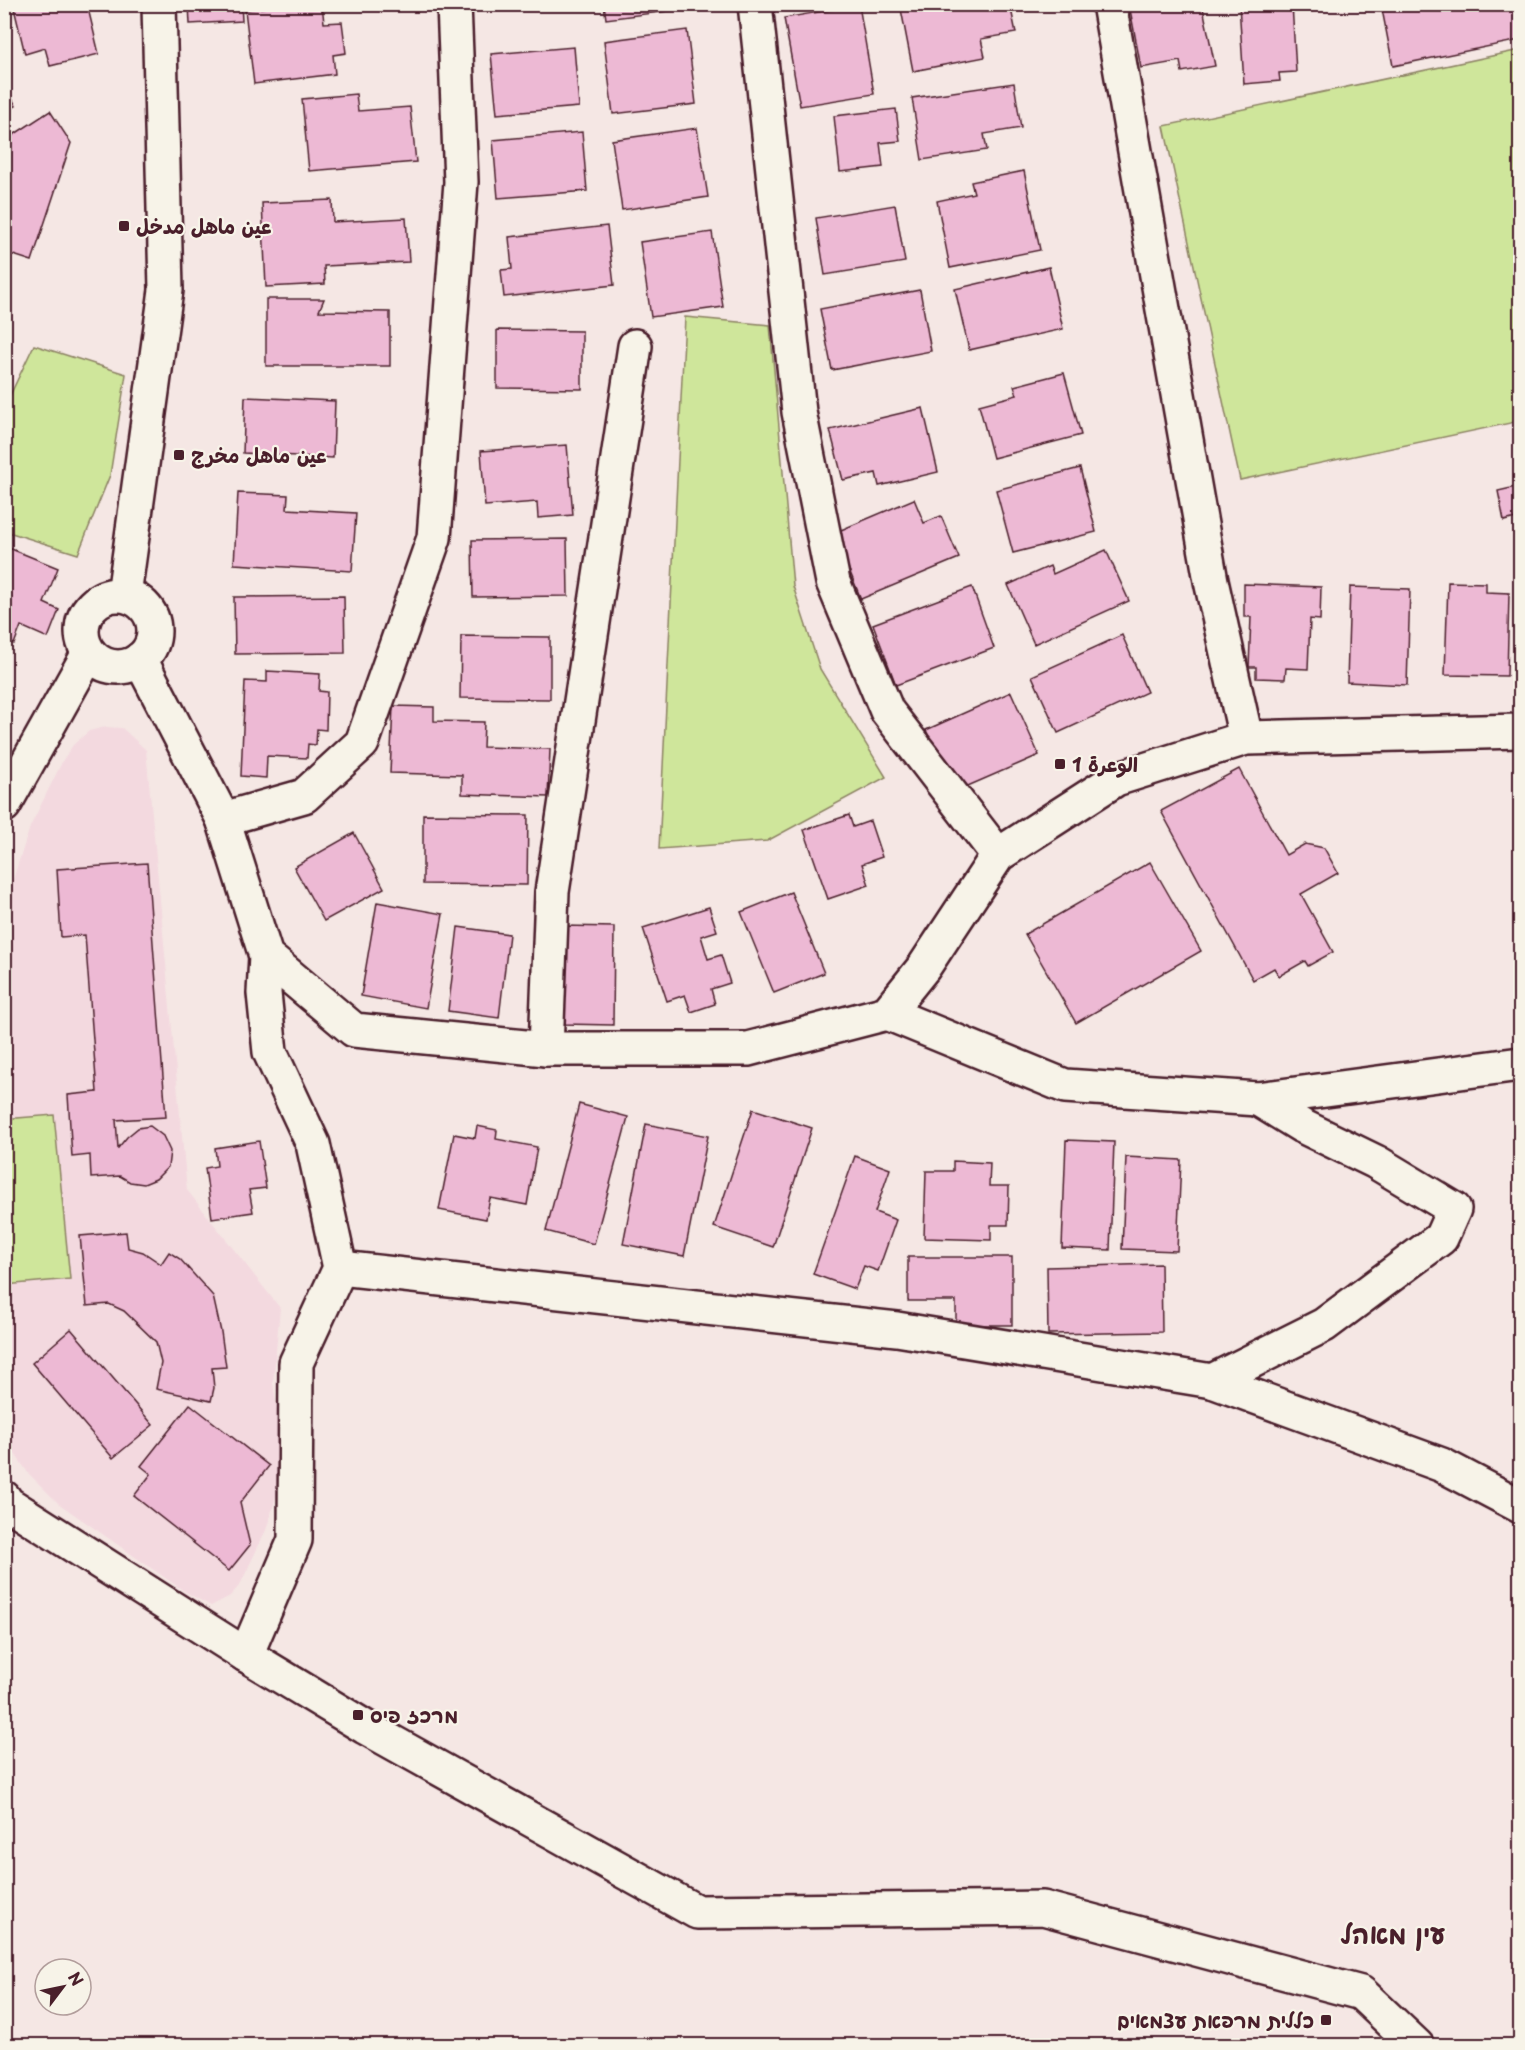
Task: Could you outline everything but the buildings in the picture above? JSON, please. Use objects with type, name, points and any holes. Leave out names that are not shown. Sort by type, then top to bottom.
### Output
[{"type":"street","points":[[124,595],[166,290],[159,4]]},
{"type":"street","points":[[223,819],[303,796],[362,743],[434,538],[461,182],[454,4]]},
{"type":"street","points":[[755,4],[799,412],[833,582],[887,711],[998,855]]},
{"type":"street","points":[[1109,4],[1211,581],[1246,738]]},
{"type":"street","points":[[546,1049],[552,892],[635,346]]},
{"type":"street","points":[[112,594],[124,595],[145,606],[154,628],[153,639],[148,651],[130,665],[119,667],[97,660],[89,653],[83,642],[82,629],[87,612],[100,599],[112,594]]},
{"type":"street","points":[[4,805],[89,653]]},
{"type":"street","points":[[140,659],[223,819],[266,956],[264,993],[270,1052],[314,1144],[340,1268],[296,1362],[295,1540],[246,1655]]},
{"type":"street","points":[[887,1013],[924,967],[998,855],[1116,779],[1246,738],[1521,731]]},
{"type":"street","points":[[266,956],[354,1030],[546,1049],[748,1048],[887,1013],[1065,1086],[1258,1099],[1521,1064]]},
{"type":"street","points":[[1212,1380],[1324,1325],[1440,1238],[1454,1209],[1376,1162],[1302,1126],[1258,1099]]},
{"type":"street","points":[[340,1268],[897,1329],[1212,1380],[1442,1465],[1521,1506]]},
{"type":"street","points":[[5,1502],[246,1655],[365,1727],[697,1912],[1043,1908],[1361,1993],[1418,2046]]},
{"type":"shaded area","points":[[105,727],[122,728],[146,750],[187,1190],[280,1308],[273,1383],[281,1436],[281,1481],[266,1530],[240,1585],[230,1596],[211,1606],[184,1591],[58,1503],[28,1473],[5,1439],[5,904],[30,827],[63,760],[73,745],[89,731]]},
{"type":"green space","points":[[1520,50],[1520,421],[1240,480],[1164,126]]},
{"type":"green space","points":[[685,317],[770,325],[793,586],[820,669],[886,777],[767,841],[659,849]]},
{"type":"green space","points":[[34,345],[126,374],[110,475],[78,554],[5,531],[5,487],[9,486],[4,466],[5,406]]},
{"type":"green space","points":[[54,1115],[70,1279],[5,1285],[5,1119]]},
{"type":"place","name":"عين ماهل مدخل","points":[[124,226]]},
{"type":"place","name":"عين ماهل مخرج","points":[[179,455]]},
{"type":"place","name":"الوعرة 1","points":[[1060,764]]},
{"type":"place","name":"מרכז פיס","points":[[358,1715]]},
{"type":"place","name":"כללית מרפאת עצמאים","points":[[1326,2020]]},
{"type":"district","name":"עין מאהל","points":[[1393,1933]]}]
